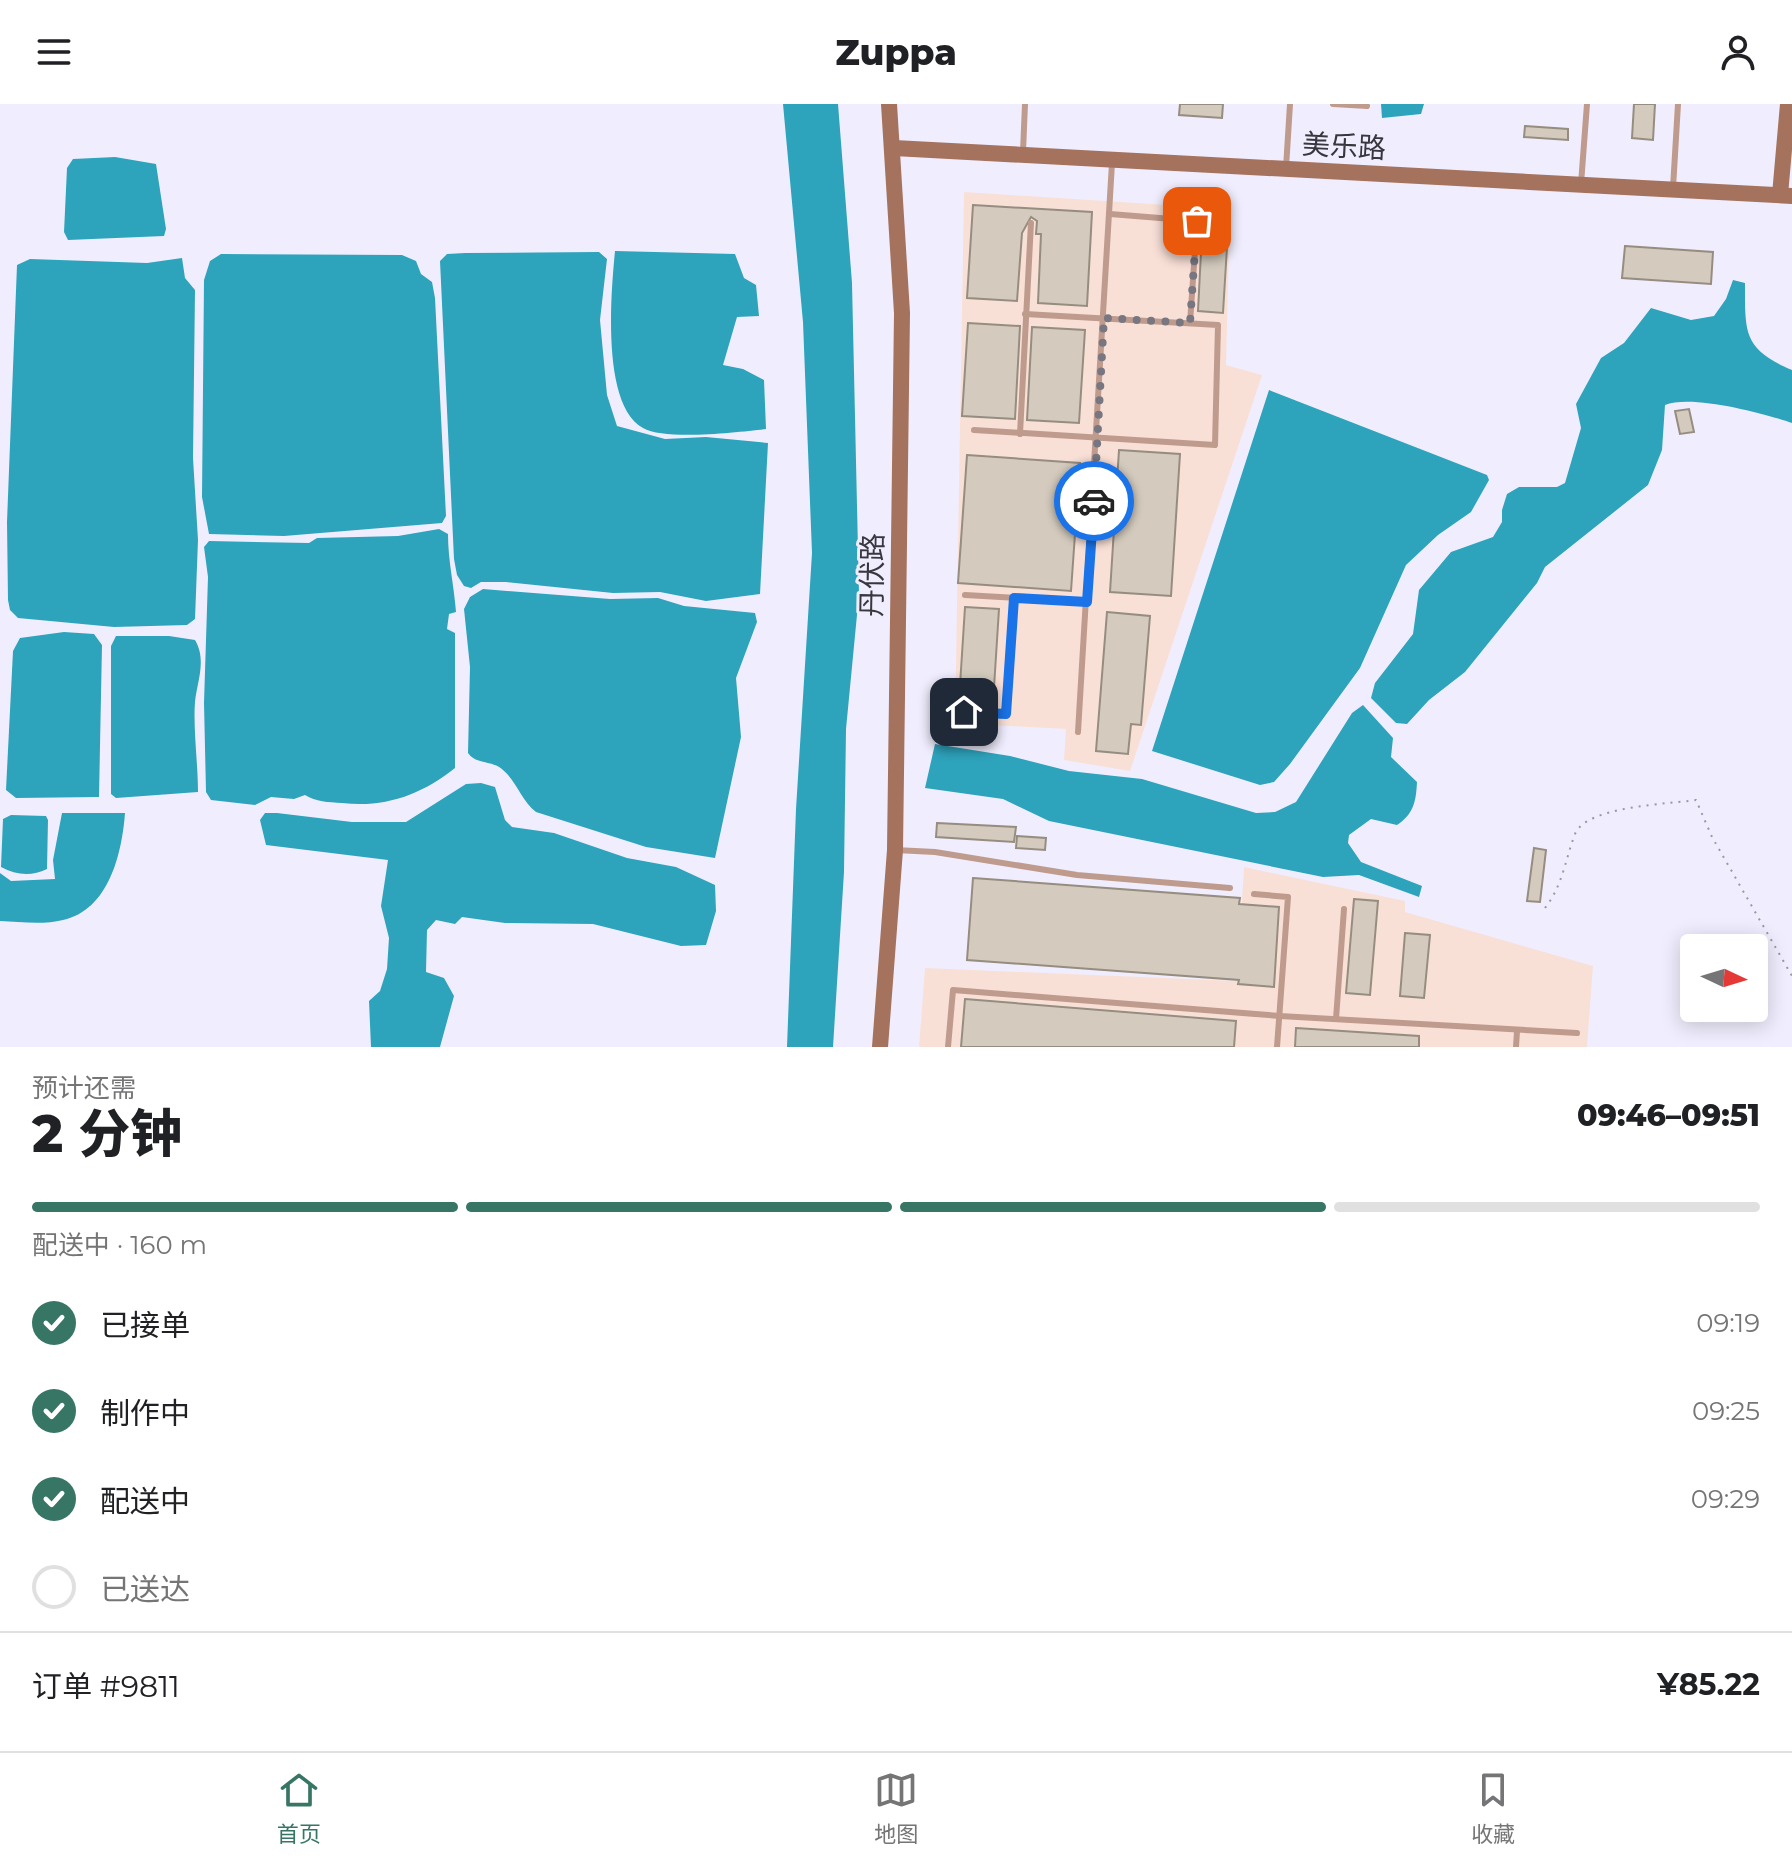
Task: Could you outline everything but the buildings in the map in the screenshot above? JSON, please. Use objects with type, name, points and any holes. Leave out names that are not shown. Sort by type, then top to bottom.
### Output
[{"type":"street","name":"丹伏路","points":[[880,1047],[895,850],[902,313],[889,104]]},
{"type":"street","points":[[1786,196],[1788,104]]},
{"type":"street","name":"美乐路","points":[[894,148],[1786,196]]},
{"type":"lane","points":[[1023,155],[1025,104]]},
{"type":"lane","points":[[1286,169],[1290,104]]},
{"type":"lane","points":[[1333,104],[1367,106]]},
{"type":"lane","points":[[1581,184],[1587,104]]},
{"type":"lane","points":[[1673,190],[1678,104]]},
{"type":"lane","points":[[1078,732],[1113,159]]},
{"type":"lane","points":[[1110,214],[1197,221],[1190,323]]},
{"type":"lane","points":[[1020,434],[1031,223]]},
{"type":"lane","points":[[974,430],[1215,445],[1218,325],[1025,314]]},
{"type":"lane","points":[[965,595],[1087,602]]},
{"type":"lane","points":[[964,712],[1006,714],[1014,598]]},
{"type":"lane","points":[[895,850],[935,852],[1077,875],[1230,888]]},
{"type":"lane","points":[[1254,894],[1288,897],[1277,1047]]},
{"type":"lane","points":[[1336,1019],[1344,909]]},
{"type":"lane","points":[[948,1047],[953,990],[1280,1016],[1577,1033]]},
{"type":"lane","points":[[1516,1047],[1517,1031]]},
{"type":"path","points":[[1545,908],[1558,892],[1577,829],[1593,818],[1615,811],[1696,800],[1712,837],[1792,976]]},
{"type":"shaded area","points":[[964,192],[1230,209],[1226,365],[1262,375],[1130,771],[1064,760],[1066,729],[955,723]]},
{"type":"shaded area","points":[[1244,867],[1405,901],[1405,912],[1593,966],[1587,1047],[919,1047],[925,968],[1237,981]]},
{"type":"water","points":[[783,104],[838,104],[852,283],[859,594],[846,729],[844,872],[833,1047],[787,1047],[796,809],[812,553],[803,322]]},
{"type":"water","points":[[1381,104],[1424,104],[1421,114],[1382,118]]},
{"type":"water","points":[[115,157],[156,164],[166,229],[164,236],[68,240],[64,232],[67,168],[73,159]]},
{"type":"water","points":[[615,251],[735,254],[744,278],[756,285],[759,316],[737,317],[723,365],[743,369],[764,380],[766,429],[668,434],[643,428],[630,416],[620,397],[612,347]]},
{"type":"water","points":[[599,252],[607,259],[600,320],[607,395],[617,426],[665,439],[706,437],[768,443],[760,594],[706,601],[660,592],[613,593],[506,582],[481,582],[471,588],[464,586],[457,575],[440,261],[447,254]]},
{"type":"water","points":[[221,254],[402,255],[416,261],[421,274],[432,282],[435,298],[446,516],[442,523],[284,536],[209,534],[202,497],[204,280],[210,261]]},
{"type":"water","points":[[182,258],[185,278],[195,290],[193,458],[198,540],[195,619],[187,625],[114,627],[18,618],[10,610],[8,600],[7,522],[17,265],[30,259],[147,263]]},
{"type":"water","points":[[1733,280],[1745,283],[1745,315],[1750,337],[1764,355],[1792,370],[1792,423],[1709,403],[1677,402],[1665,405],[1662,450],[1648,485],[1545,567],[1537,583],[1465,672],[1429,700],[1407,724],[1396,723],[1371,698],[1375,683],[1413,634],[1419,590],[1451,552],[1493,537],[1502,522],[1507,494],[1519,487],[1557,487],[1565,483],[1581,428],[1576,404],[1601,358],[1624,343],[1651,308],[1691,320],[1714,316],[1726,299]]},
{"type":"water","points":[[1269,390],[1487,475],[1489,480],[1471,512],[1438,535],[1406,565],[1360,668],[1290,764],[1274,782],[1260,785],[1152,751]]},
{"type":"water","points":[[439,529],[448,534],[456,612],[449,614],[447,629],[455,633],[455,768],[429,786],[402,798],[373,803],[327,802],[305,795],[294,799],[271,797],[255,805],[211,800],[206,792],[204,703],[208,577],[204,547],[209,541],[309,543],[317,538],[398,536]]},
{"type":"water","points":[[483,589],[610,599],[658,598],[684,606],[755,613],[757,622],[736,678],[741,737],[715,858],[646,847],[536,812],[503,770],[471,757],[468,753],[470,667],[464,609],[470,597]]},
{"type":"water","points":[[64,632],[94,634],[102,645],[99,797],[16,798],[6,790],[13,651],[20,638]]},
{"type":"water","points":[[116,636],[169,636],[195,640],[201,663],[195,702],[198,792],[116,798],[111,794],[111,646]]},
{"type":"water","points":[[1363,705],[1393,738],[1391,757],[1417,782],[1417,789],[1413,806],[1403,821],[1397,825],[1371,819],[1349,835],[1348,843],[1361,862],[1422,886],[1419,897],[1359,875],[1323,877],[1049,821],[1003,799],[925,788],[935,744],[1010,756],[1069,771],[1142,779],[1256,813],[1275,812],[1296,802],[1352,713]]},
{"type":"water","points":[[481,783],[495,787],[505,820],[512,827],[554,833],[627,858],[676,867],[715,885],[716,911],[706,945],[681,946],[593,924],[505,923],[462,917],[455,924],[436,920],[427,930],[426,972],[444,978],[454,996],[440,1047],[371,1047],[369,1001],[380,991],[387,969],[389,938],[381,906],[388,860],[266,845],[260,820],[265,813],[277,813],[352,822],[406,822],[466,784]]},
{"type":"water","points":[[62,813],[125,813],[121,845],[102,892],[92,905],[79,914],[56,922],[0,921],[0,873],[11,881],[55,879],[53,860]]},
{"type":"water","points":[[11,815],[46,816],[47,869],[24,874],[1,867],[3,819]]},
{"type":"way so far","points":[[1094,501],[1104,318],[1190,323],[1197,221]]},
{"type":"route","points":[[964,712],[1006,714],[1014,598],[1087,602],[1094,501]]}]
